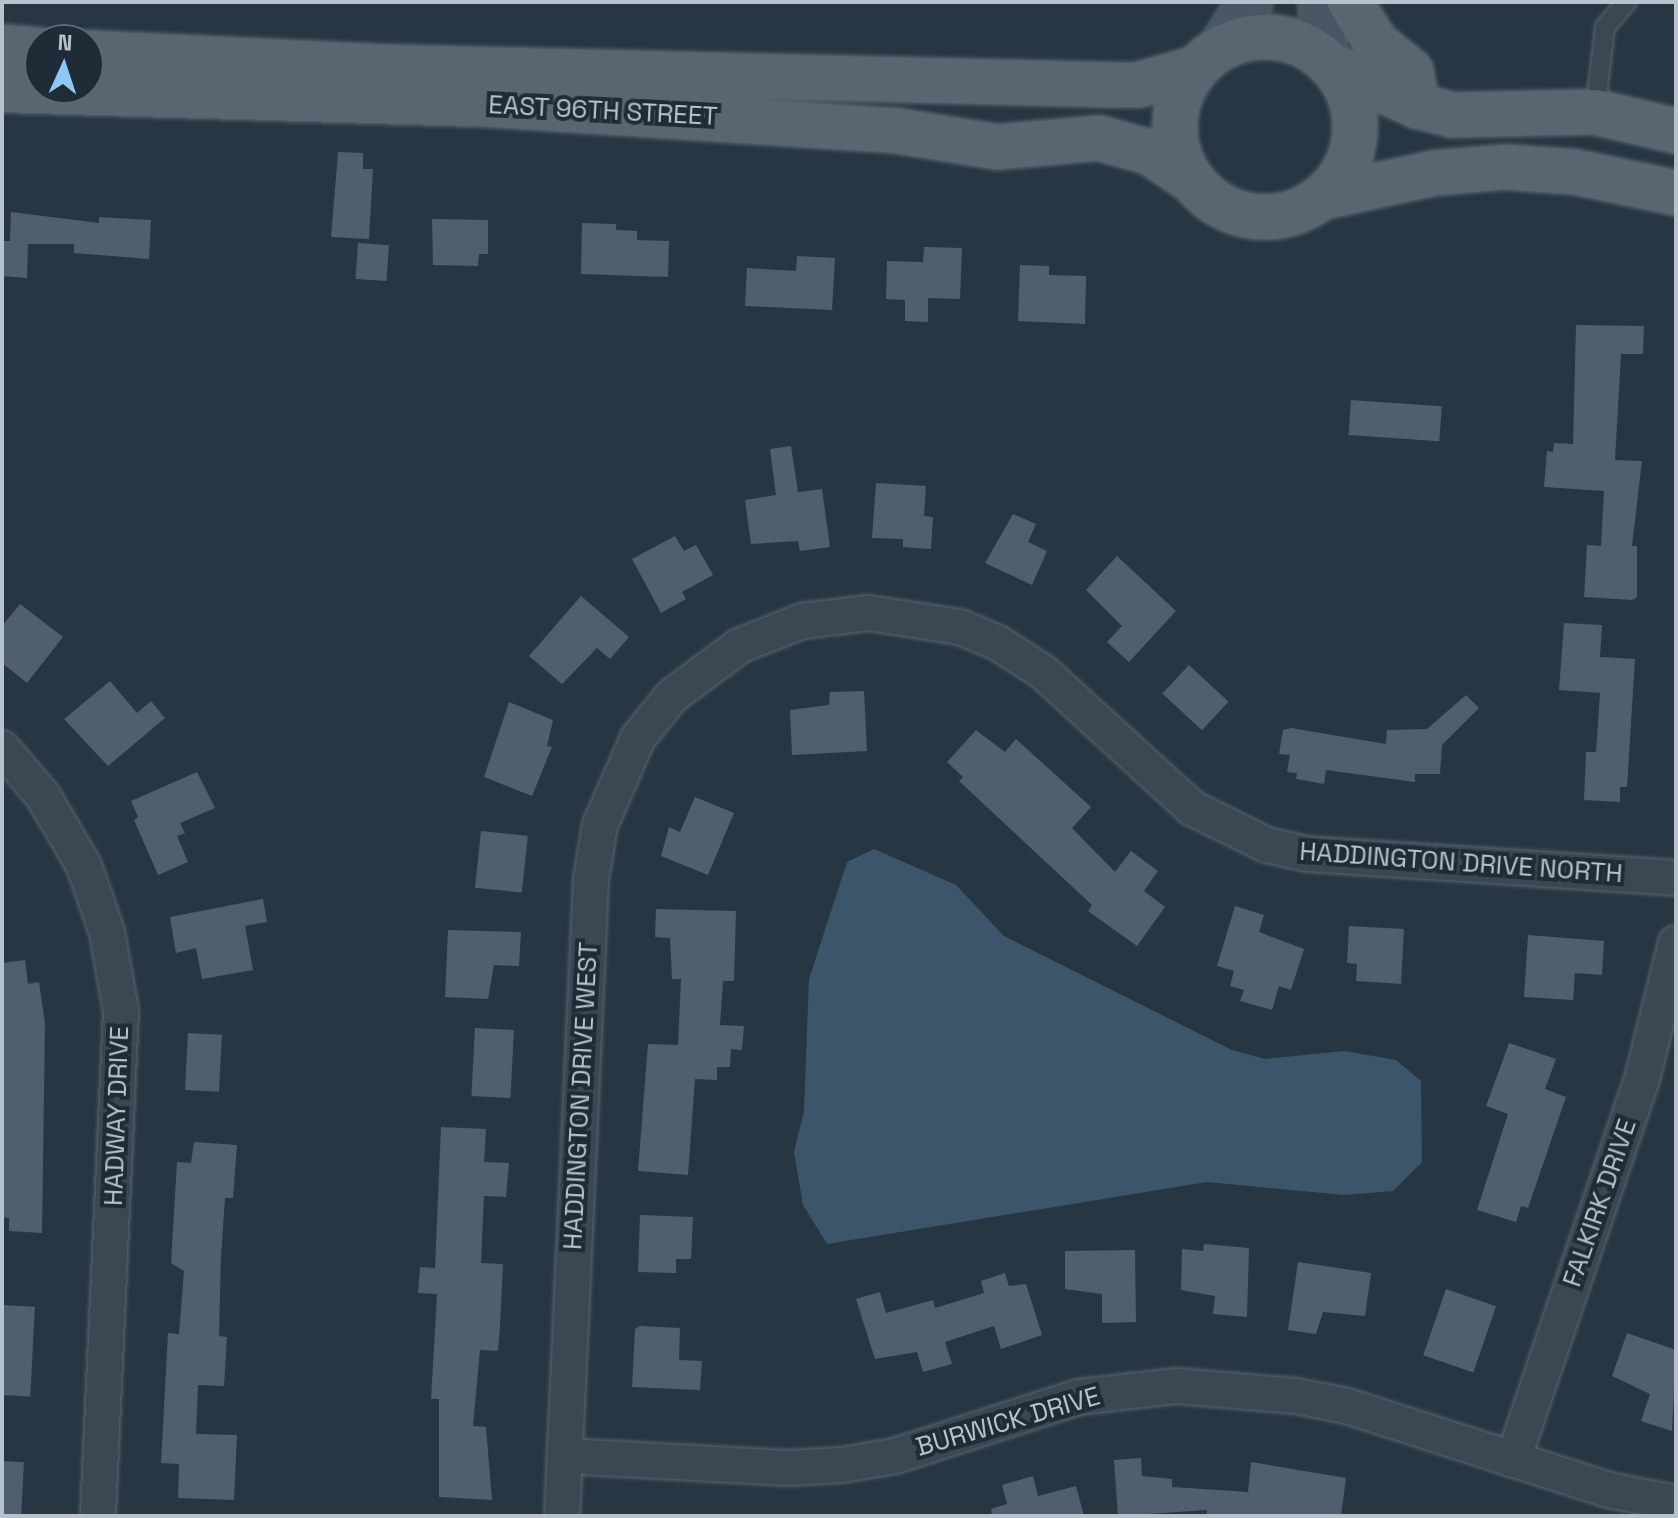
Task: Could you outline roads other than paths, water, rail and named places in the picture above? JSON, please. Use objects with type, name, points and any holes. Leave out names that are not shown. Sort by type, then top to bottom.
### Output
[{"type":"main road","points":[[1350,2],[1377,44],[1411,71],[1417,106]]},
{"type":"main road","points":[[1676,131],[1595,112],[1481,117],[1417,106],[1279,38],[1249,38],[1209,58],[1181,93],[1175,123],[1178,153],[1191,180],[1212,201],[1239,214],[1268,218],[1297,212],[1323,197],[1434,173],[1505,167],[1575,172],[1676,193]]},
{"type":"main road","points":[[2,47],[24,49]]},
{"type":"main road","name":"EAST 96TH STREET","points":[[104,54],[383,67],[1138,85],[1209,58]]},
{"type":"main road","points":[[1323,197],[1342,175],[1353,148],[1356,119],[1348,91],[1328,62]]},
{"type":"main road","name":"EAST 96TH STREET","points":[[2,90],[482,104],[898,131],[997,147],[1099,138],[1149,152],[1191,180]]},
{"type":"street","points":[[1209,58],[1250,2]]},
{"type":"street","points":[[1321,2],[1328,62]]},
{"type":"street","name":"HADDINGTON DRIVE NORTH","points":[[672,696],[739,646],[789,625],[868,613],[908,615],[960,627],[1021,657],[1192,808],[1267,845],[1307,854],[1676,878]]},
{"type":"street","name":"HADDINGTON DRIVE WEST","points":[[562,1516],[594,853],[618,774],[672,696]]},
{"type":"street","name":"HADWAY DRIVE","points":[[2,748],[43,796],[84,866],[103,918],[119,998],[121,1053],[98,1516]]},
{"type":"street","name":"FALKIRK DRIVE","points":[[1513,1460],[1642,1079],[1676,943]]},
{"type":"street","name":"BURWICK DRIVE","points":[[565,1456],[788,1468],[842,1465],[907,1452],[1079,1397],[1177,1386],[1347,1406],[1608,1490],[1676,1503]]},
{"type":"lane","points":[[1595,112],[1605,27],[1627,2]]},
{"type":"water","points":[[874,849],[956,885],[1004,936],[1232,1050],[1265,1059],[1344,1051],[1396,1060],[1421,1081],[1422,1162],[1393,1191],[1344,1195],[1207,1182],[827,1244],[803,1205],[794,1152],[804,1111],[809,979],[847,862]]}]
